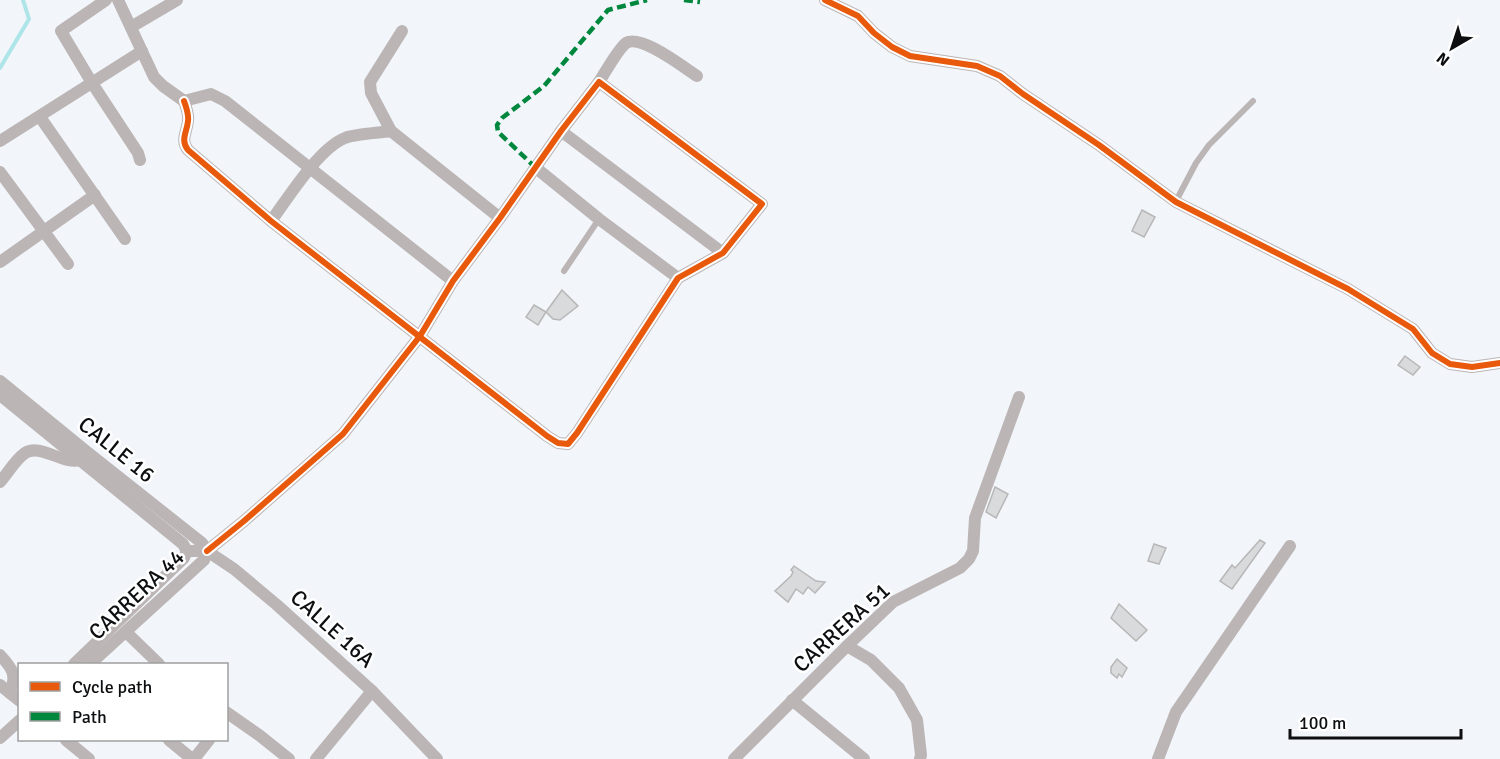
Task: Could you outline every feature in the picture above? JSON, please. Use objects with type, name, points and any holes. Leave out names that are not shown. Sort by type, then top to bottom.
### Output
[{"type":"street","points":[[105,0],[61,31],[138,153],[140,160]]},
{"type":"street","points":[[118,0],[154,77],[184,100],[189,118],[183,138],[188,150],[271,221],[547,436],[558,443],[568,444],[678,278],[723,253],[762,204],[599,82]]},
{"type":"street","points":[[131,27],[177,0]]},
{"type":"street","points":[[825,0],[858,16],[892,47],[910,56],[977,66],[1000,76],[1176,202],[1348,289],[1413,328],[1432,353],[1450,364],[1472,366],[1500,363]]},
{"type":"street","points":[[402,31],[370,82],[371,93],[391,131],[500,218]]},
{"type":"street","name":"CARRERA 44","points":[[91,663],[204,560],[207,551],[343,434],[420,336],[453,281],[627,42],[637,41],[650,46],[697,75]]},
{"type":"street","points":[[0,141],[142,51]]},
{"type":"street","points":[[184,100],[211,94],[225,101],[453,281]]},
{"type":"street","points":[[40,117],[125,238]]},
{"type":"street","points":[[271,221],[310,168],[334,144],[345,138],[391,131]]},
{"type":"street","points":[[561,131],[723,253]]},
{"type":"street","points":[[536,168],[678,278]]},
{"type":"street","points":[[0,172],[68,264]]},
{"type":"street","points":[[0,262],[94,195]]},
{"type":"street","name":"CALLE 16","points":[[0,381],[183,544],[187,551]]},
{"type":"street","name":"CALLE 16","points":[[0,395],[202,543],[207,551]]},
{"type":"street","name":"CARRERA 51","points":[[734,759],[893,602],[960,568],[969,559],[973,551],[975,518],[1019,397]]},
{"type":"street","points":[[0,482],[23,454],[30,450],[73,462],[83,456]]},
{"type":"street","points":[[1158,759],[1176,712],[1290,546]]},
{"type":"street","points":[[187,551],[207,551]]},
{"type":"street","name":"CARRERA 44","points":[[75,663],[184,558],[187,551]]},
{"type":"street","name":"CALLE 16A","points":[[207,551],[243,576],[372,691],[437,759]]},
{"type":"street","points":[[126,632],[158,663]]},
{"type":"street","points":[[847,646],[872,660],[899,688],[917,720],[920,759]]},
{"type":"street","points":[[0,655],[9,664],[13,673],[14,681],[5,689],[18,699]]},
{"type":"street","points":[[316,759],[372,691]]},
{"type":"street","points":[[792,700],[864,759]]},
{"type":"street","points":[[228,715],[289,759]]},
{"type":"street","points":[[0,738],[18,722]]},
{"type":"street","points":[[67,741],[90,759]]},
{"type":"street","points":[[171,741],[193,759],[208,741]]},
{"type":"lane","points":[[1176,202],[1196,163],[1209,145],[1253,101]]},
{"type":"lane","points":[[564,272],[599,219]]},
{"type":"building","points":[[1142,210],[1155,217],[1144,237],[1132,231]]},
{"type":"building","points":[[562,290],[578,306],[560,320],[553,319],[546,312]]},
{"type":"building","points":[[534,305],[546,312],[538,325],[526,317]]},
{"type":"building","points":[[1405,356],[1420,367],[1413,375],[1398,365]]},
{"type":"building","points":[[995,487],[1008,494],[996,518],[986,512]]},
{"type":"building","points":[[1260,540],[1265,543],[1232,589],[1220,581],[1232,565],[1235,568]]},
{"type":"building","points":[[1154,544],[1166,548],[1159,564],[1148,561]]},
{"type":"building","points":[[794,566],[816,581],[825,582],[815,593],[808,587],[803,594],[796,589],[788,602],[775,591],[791,576]]},
{"type":"building","points":[[1119,604],[1147,630],[1136,641],[1111,618]]},
{"type":"building","points":[[1117,659],[1127,668],[1122,677],[1119,674],[1117,678],[1111,673],[1111,667]]},
{"type":"waterway","points":[[0,68],[29,19],[23,0]]},
{"type":"marked path","points":[[536,168],[498,132],[497,125],[502,118],[544,86],[608,10],[647,0]]},
{"type":"marked path","points":[[684,0],[700,2]]},
{"type":"cycle path","points":[[825,0],[858,16],[892,47],[910,56],[977,66],[1000,76],[1176,202],[1348,289],[1413,329],[1432,353],[1450,364],[1472,367],[1500,363]]},
{"type":"cycle path","points":[[184,101],[188,118],[184,143],[188,150],[271,221],[547,436],[558,443],[568,444],[577,433],[678,278],[723,253],[762,204],[599,82],[453,281],[420,336],[343,434],[207,551]]}]
